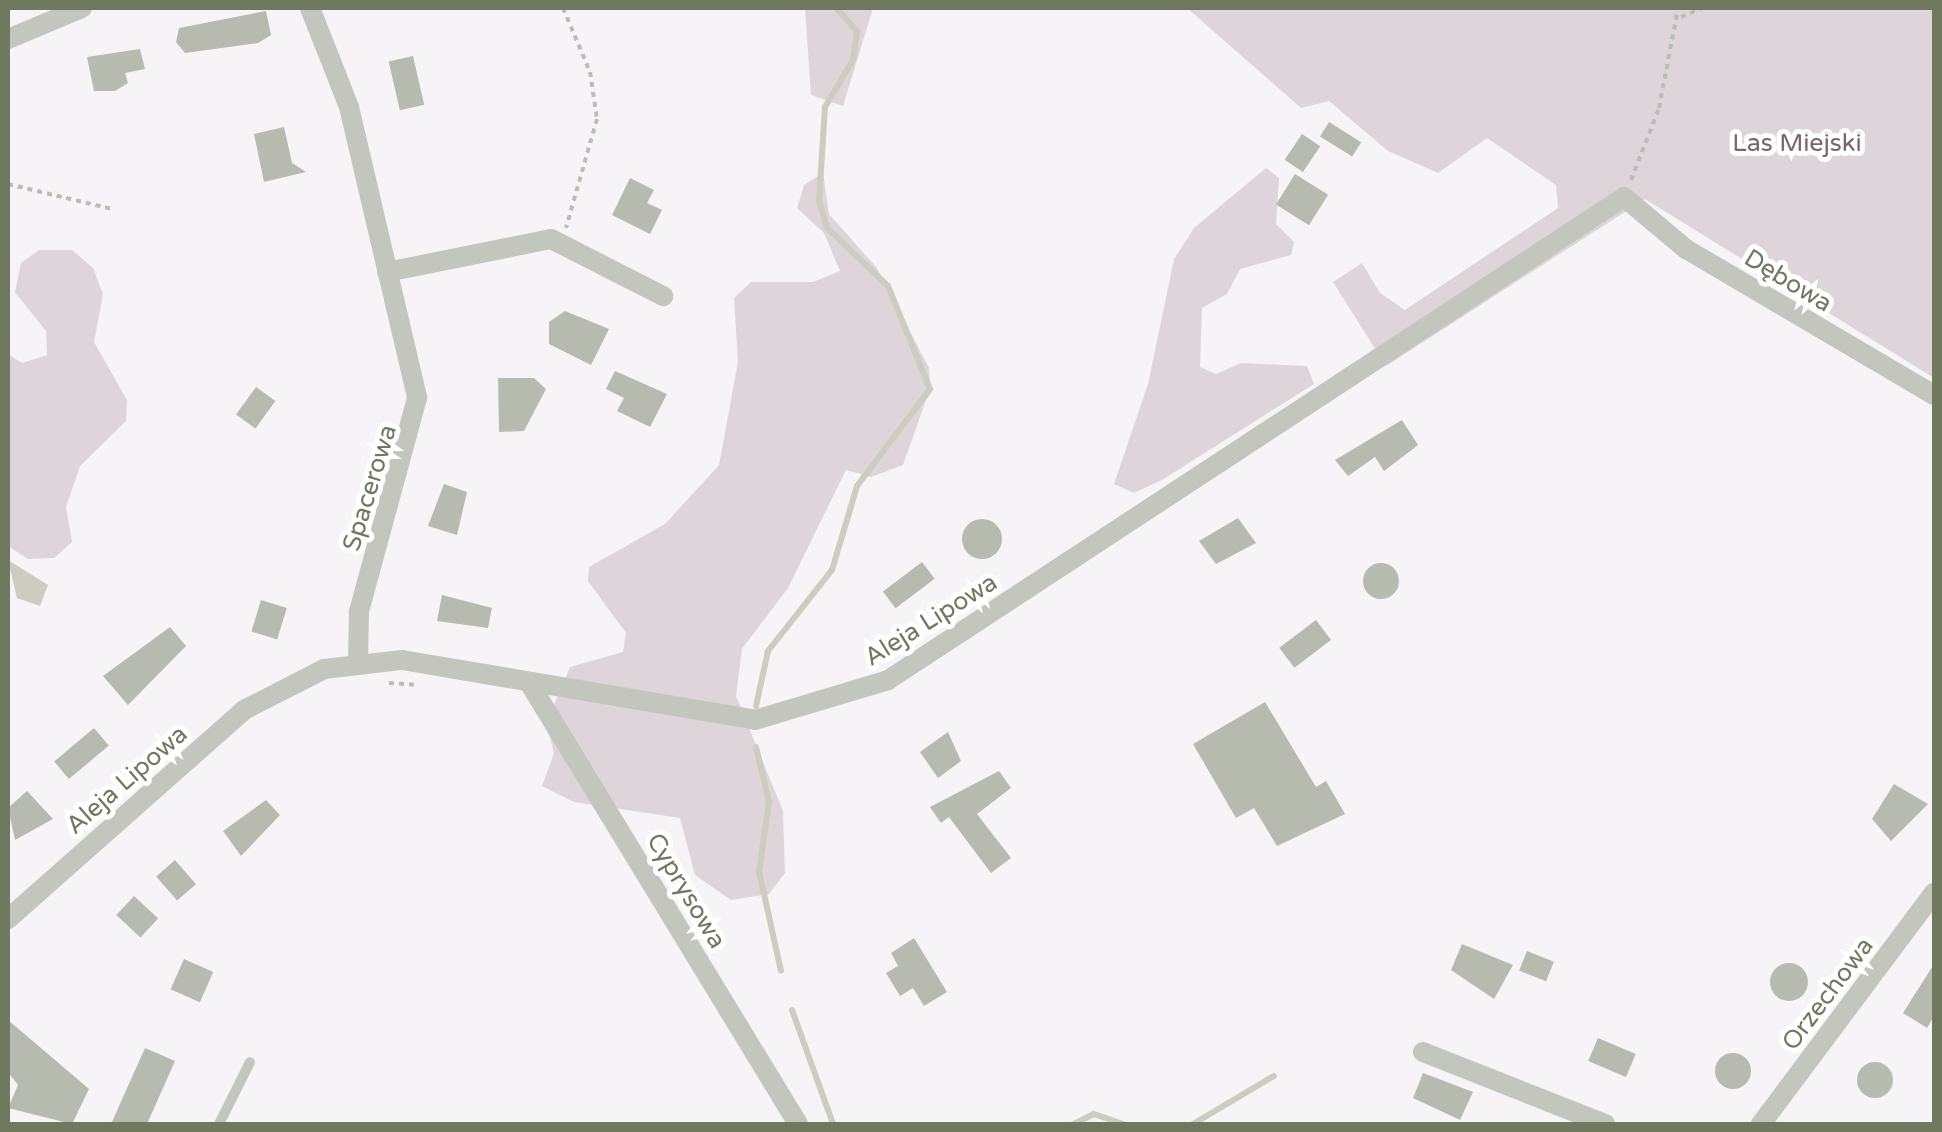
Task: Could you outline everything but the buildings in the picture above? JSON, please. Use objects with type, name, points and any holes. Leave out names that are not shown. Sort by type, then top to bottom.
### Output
[{"type":"street","points":[[8,40],[82,8]]},
{"type":"street","name":"Spacerowa","points":[[310,8],[349,107],[416,422],[359,612],[358,661]]},
{"type":"street","name":"Dębowa","points":[[1624,197],[1686,248],[1934,395]]},
{"type":"street","name":"Aleja Lipowa","points":[[8,919],[244,710],[358,661],[756,720],[888,680],[1624,197]]},
{"type":"street","points":[[387,272],[520,238],[562,242],[662,296]]},
{"type":"street","name":"Cyprysowa","points":[[530,684],[798,1124]]},
{"type":"street","name":"Orzechowa","points":[[1761,1124],[1934,893]]},
{"type":"street","points":[[1423,1052],[1604,1124]]},
{"type":"lane","points":[[219,1124],[250,1062]]},
{"type":"path","points":[[562,242],[596,119],[590,72],[563,8]]},
{"type":"path","points":[[1624,197],[1659,108],[1680,17],[1678,8]]},
{"type":"path","points":[[1680,17],[1702,8]]},
{"type":"path","points":[[8,184],[112,209]]},
{"type":"path","points":[[378,683],[435,687]]},
{"type":"green space","points":[[805,8],[873,8],[843,106],[811,95]]},
{"type":"green space","name":"Las Miejski","points":[[1187,8],[1934,8],[1934,378],[1645,199],[1386,366],[1333,282],[1362,263],[1380,293],[1405,310],[1558,208],[1556,185],[1487,138],[1438,173],[1388,151],[1329,101],[1301,108]]},
{"type":"green space","points":[[1266,168],[1279,178],[1276,224],[1294,242],[1291,255],[1240,269],[1227,294],[1202,308],[1200,367],[1216,374],[1241,363],[1307,366],[1314,384],[1162,480],[1134,493],[1114,484],[1148,384],[1174,259],[1194,228]]},
{"type":"green space","points":[[823,173],[829,214],[877,268],[929,368],[930,389],[903,465],[871,477],[846,470],[788,588],[742,649],[736,696],[783,811],[785,873],[769,894],[731,900],[695,875],[680,818],[574,802],[542,786],[554,753],[546,724],[570,667],[623,652],[626,633],[588,581],[589,567],[665,524],[719,465],[738,362],[734,298],[751,282],[813,282],[840,271],[824,233],[797,208],[804,185]]},
{"type":"green space","points":[[39,250],[72,250],[93,268],[103,294],[94,342],[127,400],[126,421],[80,466],[66,507],[72,542],[54,558],[28,559],[8,546],[8,354],[22,363],[47,355],[46,331],[15,292],[21,263]]},
{"type":"shaded area","points":[[8,560],[48,585],[40,606],[17,598]]},
{"type":"waterway","points":[[756,706],[768,651],[832,570],[857,486],[930,389],[888,286],[827,228],[819,200],[825,107],[853,60],[857,31],[836,8]]},
{"type":"waterway","points":[[756,747],[769,802],[759,871],[781,971]]},
{"type":"waterway","points":[[792,1010],[833,1124]]},
{"type":"waterway","points":[[1193,1124],[1274,1076]]},
{"type":"waterway","points":[[1074,1124],[1094,1114],[1123,1124]]}]
